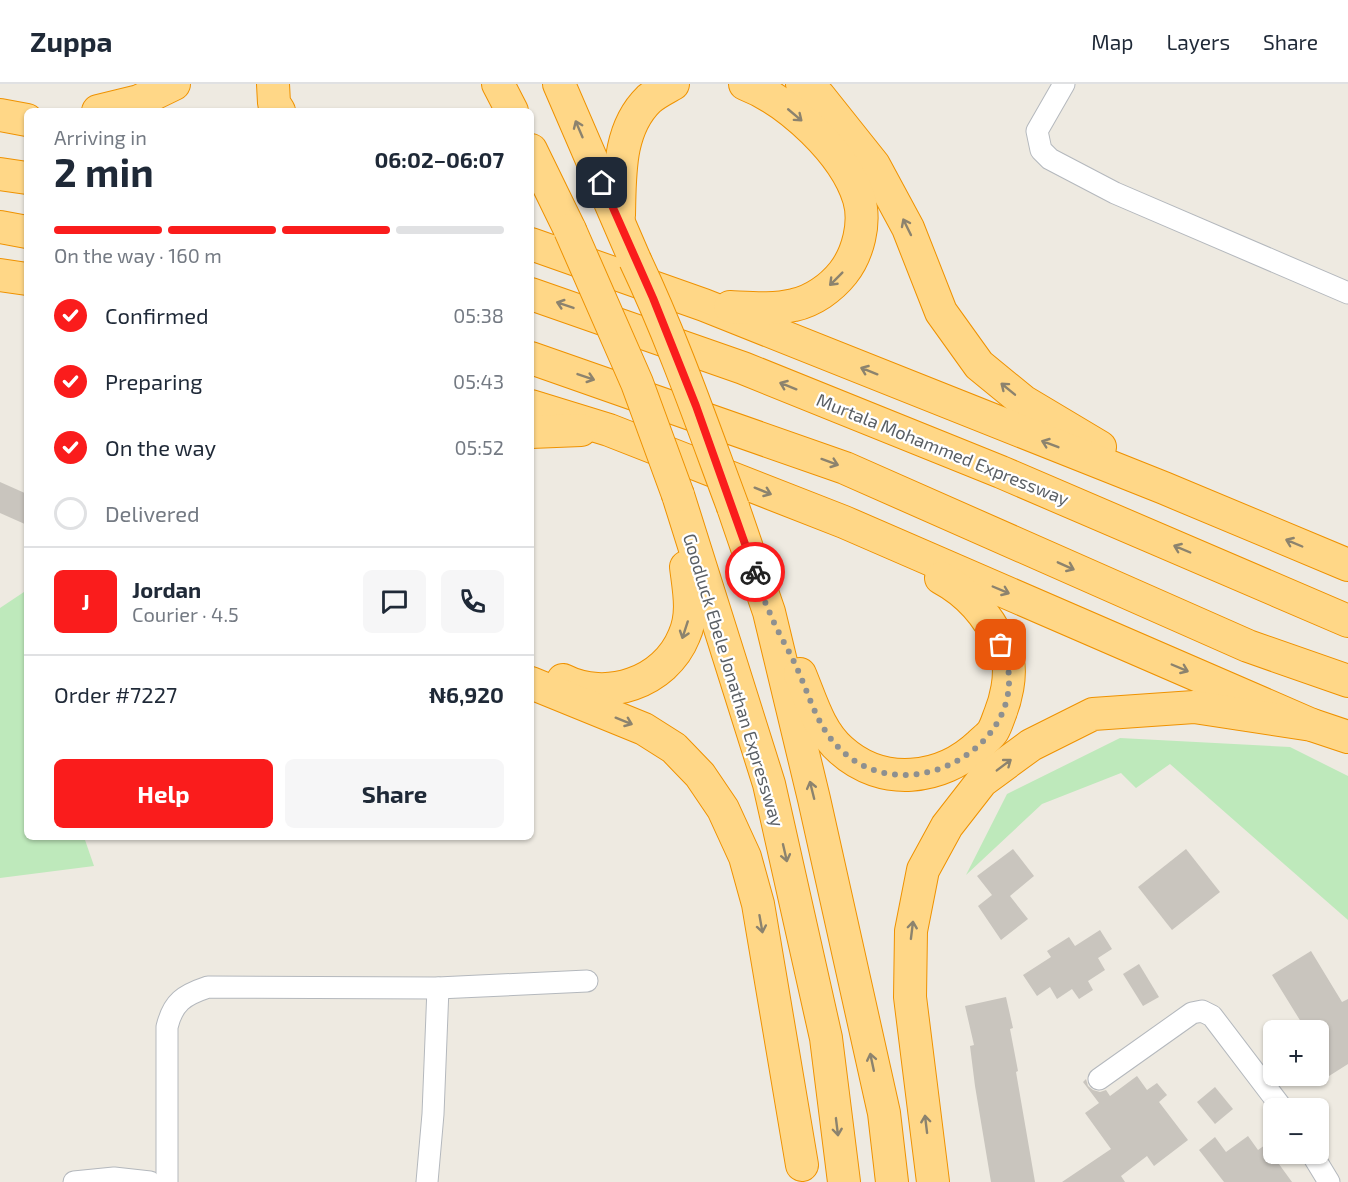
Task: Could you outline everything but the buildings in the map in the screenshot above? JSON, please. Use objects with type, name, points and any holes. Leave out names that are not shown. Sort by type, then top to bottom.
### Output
[{"type":"highway","points":[[110,108],[139,101],[174,84]]},
{"type":"highway","points":[[273,84],[274,103],[277,108]]},
{"type":"highway","points":[[559,84],[653,298],[733,507],[769,612],[814,799],[884,1113],[892,1182]]},
{"type":"highway","points":[[619,222],[621,163],[624,145],[633,120],[650,99],[674,84]]},
{"type":"highway","points":[[704,305],[769,309],[796,305],[818,296],[838,279],[852,261],[860,234],[859,201],[847,171],[820,137],[790,111],[759,89],[746,84]]},
{"type":"highway","points":[[802,84],[819,96],[874,165],[908,228],[941,312],[979,364],[1023,401],[1164,488]]},
{"type":"highway","name":"Goodluck Ebele Jonathan Expressway","points":[[534,156],[570,230],[637,383],[680,503],[769,784],[826,1038],[844,1182]]},
{"type":"highway","points":[[0,174],[24,178]]},
{"type":"highway","points":[[0,227],[24,231]]},
{"type":"highway","points":[[534,245],[704,305],[1164,488],[1348,565]]},
{"type":"highway","points":[[0,275],[24,279]]},
{"type":"highway","name":"Murtala Mohammed Expressway","points":[[534,295],[743,368],[1002,472],[1348,621]]},
{"type":"highway","points":[[536,361],[845,468],[1248,646],[1348,681]]},
{"type":"highway","points":[[534,407],[609,429],[844,522],[1312,725],[1348,737]]},
{"type":"highway","points":[[534,432],[609,429]]},
{"type":"highway","points":[[534,664],[567,682],[593,690],[621,688],[649,676],[670,658],[684,637],[691,602],[680,503]]},
{"type":"highway","points":[[769,612],[796,665],[820,723],[840,750],[866,768],[901,776],[935,772],[967,756],[993,731],[1007,698],[1008,661],[994,629],[964,593],[844,522]]},
{"type":"highway","points":[[534,683],[644,729],[674,748],[700,775],[723,809],[745,857],[758,904],[802,1165],[826,1038]]},
{"type":"highway","points":[[933,1182],[910,997],[911,931],[923,870],[947,826],[982,781],[1031,745],[1093,714],[1194,706],[1312,725]]},
{"type":"highway","points":[[884,1113],[909,1182]]},
{"type":"street","points":[[1064,84],[1037,131],[1041,150],[1050,159],[1114,192],[1348,293]]},
{"type":"street","points":[[167,1182],[167,1027],[171,1012],[192,993],[208,987],[438,988],[587,981]]},
{"type":"street","points":[[427,1182],[433,1114],[438,988]]},
{"type":"street","points":[[1099,1079],[1192,1013],[1202,1011],[1212,1016],[1274,1098]]},
{"type":"street","points":[[1318,1164],[1329,1182]]},
{"type":"street","points":[[74,1182],[114,1178],[150,1182]]},
{"type":"green space","points":[[24,592],[24,840],[85,840],[94,866],[0,878],[0,608]]},
{"type":"green space","points":[[1120,738],[1290,747],[1348,776],[1348,920],[1170,764],[1136,788],[1121,773],[1042,804],[966,875],[1007,794]]},
{"type":"way so far","points":[[755,572],[769,612],[796,665],[820,723],[840,750],[866,768],[901,776],[935,772],[967,756],[993,731],[1007,698],[1008,661],[1001,645]]},
{"type":"route","points":[[602,183],[653,298],[696,406],[755,572]]}]
